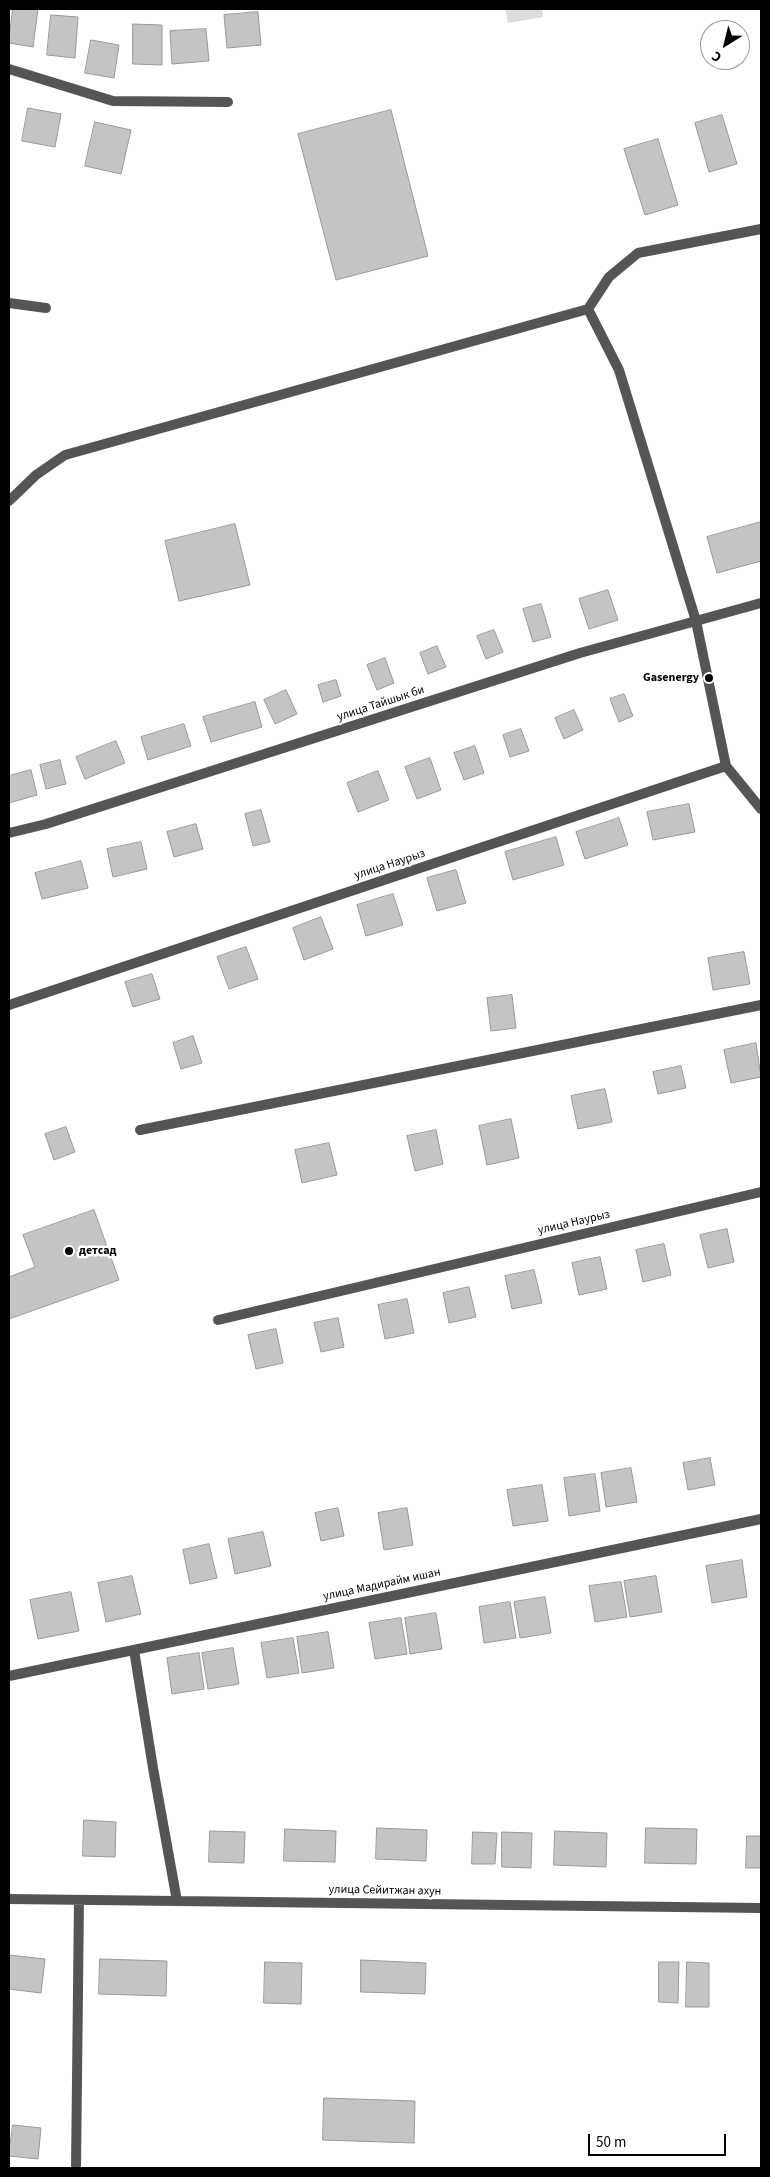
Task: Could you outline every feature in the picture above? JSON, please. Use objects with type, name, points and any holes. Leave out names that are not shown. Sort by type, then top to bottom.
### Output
[{"type":"street","points":[[9,69],[113,101],[228,102]]},
{"type":"street","points":[[9,501],[36,475],[66,455],[588,309],[609,277],[638,253],[761,229]]},
{"type":"street","points":[[9,303],[46,308]]},
{"type":"street","points":[[588,309],[619,370],[696,621],[726,766],[761,809]]},
{"type":"street","name":"улица Тайшык би","points":[[9,833],[46,824],[580,653],[761,603]]},
{"type":"street","name":"улица Наурыз","points":[[9,1005],[726,766]]},
{"type":"street","points":[[140,1130],[761,1005]]},
{"type":"street","name":"улица Наурыз","points":[[218,1320],[761,1192]]},
{"type":"street","name":"улица Мадирайм ишан","points":[[9,1676],[761,1520]]},
{"type":"street","points":[[134,1650],[177,1901]]},
{"type":"street","name":"улица Сейитжан ахун","points":[[9,1900],[761,1908]]},
{"type":"street","points":[[76,2168],[79,1900]]},
{"type":"shaded area","points":[[505,9],[542,9],[543,17],[508,23]]},
{"type":"building","points":[[13,9],[38,9],[33,47],[9,43]]},
{"type":"building","points":[[258,12],[261,45],[227,48],[224,15]]},
{"type":"building","points":[[51,15],[78,17],[75,58],[47,55]]},
{"type":"building","points":[[133,24],[162,25],[162,65],[133,64]]},
{"type":"building","points":[[206,29],[209,61],[172,64],[170,31]]},
{"type":"building","points":[[91,40],[119,45],[114,78],[85,73]]},
{"type":"building","points":[[28,108],[61,114],[55,147],[22,141]]},
{"type":"building","points":[[391,110],[428,256],[336,280],[298,134]]},
{"type":"building","points":[[722,115],[737,164],[709,172],[695,123]]},
{"type":"building","points":[[95,122],[131,130],[121,174],[85,166]]},
{"type":"building","points":[[658,139],[678,205],[645,215],[624,149]]},
{"type":"building","points":[[761,522],[761,561],[717,573],[707,537]]},
{"type":"building","points":[[235,524],[250,585],[179,601],[165,541]]},
{"type":"building","points":[[608,590],[618,620],[589,629],[579,599]]},
{"type":"building","points":[[541,604],[551,637],[533,642],[523,609]]},
{"type":"building","points":[[494,630],[503,652],[486,659],[477,636]]},
{"type":"building","points":[[437,646],[446,667],[428,674],[420,653]]},
{"type":"building","points":[[385,658],[394,683],[377,690],[367,665]]},
{"type":"building","points":[[336,680],[341,696],[323,702],[318,685]]},
{"type":"building","points":[[286,690],[297,714],[275,724],[264,700]]},
{"type":"building","points":[[624,694],[633,716],[619,722],[610,699]]},
{"type":"building","points":[[255,702],[262,727],[211,742],[203,717]]},
{"type":"building","points":[[574,710],[583,730],[564,739],[555,718]]},
{"type":"building","points":[[184,724],[191,746],[148,760],[141,737]]},
{"type":"building","points":[[521,729],[529,751],[510,757],[503,735]]},
{"type":"building","points":[[116,741],[125,763],[85,779],[76,757]]},
{"type":"building","points":[[475,746],[484,773],[464,780],[454,753]]},
{"type":"building","points":[[430,758],[441,790],[417,799],[405,767]]},
{"type":"building","points":[[60,760],[66,784],[46,789],[40,765]]},
{"type":"building","points":[[31,770],[37,795],[9,803],[9,776]]},
{"type":"building","points":[[378,771],[389,800],[358,812],[347,783]]},
{"type":"building","points":[[689,804],[695,832],[653,840],[647,812]]},
{"type":"building","points":[[261,810],[270,842],[253,846],[245,814]]},
{"type":"building","points":[[619,818],[628,845],[585,859],[576,832]]},
{"type":"building","points":[[196,824],[203,849],[174,857],[167,832]]},
{"type":"building","points":[[556,837],[564,865],[513,880],[505,852]]},
{"type":"building","points":[[141,842],[147,869],[113,877],[107,849]]},
{"type":"building","points":[[81,861],[88,888],[42,899],[35,873]]},
{"type":"building","points":[[456,870],[466,903],[437,911],[427,878]]},
{"type":"building","points":[[393,894],[403,925],[366,936],[357,905]]},
{"type":"building","points":[[321,917],[333,949],[304,960],[293,928]]},
{"type":"building","points":[[246,947],[258,979],[229,989],[217,957]]},
{"type":"building","points":[[744,952],[750,984],[713,990],[708,958]]},
{"type":"building","points":[[152,974],[160,999],[133,1007],[125,982]]},
{"type":"building","points":[[512,995],[516,1028],[491,1031],[487,998]]},
{"type":"building","points":[[193,1036],[202,1063],[181,1069],[173,1043]]},
{"type":"building","points":[[756,1043],[761,1077],[731,1083],[724,1050]]},
{"type":"building","points":[[681,1066],[686,1088],[658,1094],[653,1072]]},
{"type":"building","points":[[605,1089],[612,1122],[578,1129],[571,1096]]},
{"type":"building","points":[[511,1119],[519,1158],[487,1165],[479,1126]]},
{"type":"building","points":[[66,1127],[75,1152],[54,1160],[45,1134]]},
{"type":"building","points":[[436,1130],[443,1164],[415,1171],[407,1136]]},
{"type":"building","points":[[329,1143],[337,1175],[302,1183],[295,1150]]},
{"type":"building","name":"детсад","points":[[94,1210],[119,1280],[9,1319],[9,1277],[35,1267],[23,1235]]},
{"type":"building","points":[[727,1229],[734,1262],[708,1268],[700,1235]]},
{"type":"building","points":[[664,1244],[671,1275],[643,1282],[636,1250]]},
{"type":"building","points":[[600,1257],[607,1289],[579,1295],[572,1263]]},
{"type":"building","points":[[534,1270],[542,1303],[512,1309],[505,1276]]},
{"type":"building","points":[[469,1287],[476,1317],[449,1323],[443,1293]]},
{"type":"building","points":[[407,1299],[414,1333],[385,1339],[378,1305]]},
{"type":"building","points":[[338,1318],[344,1347],[321,1352],[314,1323]]},
{"type":"building","points":[[276,1329],[283,1363],[256,1369],[248,1335]]},
{"type":"building","points":[[710,1458],[715,1485],[688,1490],[683,1463]]},
{"type":"building","points":[[631,1468],[637,1502],[606,1507],[601,1473]]},
{"type":"building","points":[[595,1474],[600,1511],[569,1516],[564,1478]]},
{"type":"building","points":[[542,1485],[548,1521],[513,1526],[507,1490]]},
{"type":"building","points":[[338,1508],[344,1536],[321,1541],[315,1513]]},
{"type":"building","points":[[407,1508],[413,1545],[384,1550],[378,1513]]},
{"type":"building","points":[[263,1532],[271,1566],[235,1574],[228,1539]]},
{"type":"building","points":[[209,1544],[217,1578],[190,1584],[183,1550]]},
{"type":"building","points":[[742,1560],[747,1597],[712,1603],[706,1566]]},
{"type":"building","points":[[132,1576],[141,1614],[106,1622],[98,1583]]},
{"type":"building","points":[[656,1576],[662,1612],[630,1617],[624,1581]]},
{"type":"building","points":[[621,1582],[627,1617],[595,1622],[589,1586]]},
{"type":"building","points":[[71,1592],[79,1631],[38,1639],[30,1600]]},
{"type":"building","points":[[545,1597],[551,1633],[520,1638],[514,1602]]},
{"type":"building","points":[[510,1602],[516,1638],[484,1643],[479,1607]]},
{"type":"building","points":[[436,1613],[442,1649],[410,1654],[405,1618]]},
{"type":"building","points":[[401,1618],[407,1654],[375,1659],[369,1623]]},
{"type":"building","points":[[328,1632],[334,1668],[302,1673],[297,1637]]},
{"type":"building","points":[[293,1638],[299,1673],[267,1678],[261,1643]]},
{"type":"building","points":[[233,1648],[239,1684],[208,1689],[202,1653]]},
{"type":"building","points":[[199,1653],[204,1689],[172,1694],[167,1658]]},
{"type":"building","points":[[84,1820],[116,1822],[115,1857],[83,1856]]},
{"type":"building","points":[[377,1828],[427,1830],[426,1861],[376,1859]]},
{"type":"building","points":[[646,1828],[697,1829],[696,1864],[645,1863]]},
{"type":"building","points":[[285,1829],[336,1831],[335,1862],[284,1861]]},
{"type":"building","points":[[210,1831],[245,1832],[244,1863],[209,1862]]},
{"type":"building","points":[[555,1831],[607,1833],[606,1867],[554,1865]]},
{"type":"building","points":[[473,1832],[497,1833],[495,1864],[472,1864]]},
{"type":"building","points":[[502,1832],[532,1833],[531,1868],[502,1867]]},
{"type":"building","points":[[747,1836],[761,1836],[761,1868],[746,1868]]},
{"type":"building","points":[[9,1955],[45,1959],[41,1993],[9,1989]]},
{"type":"building","points":[[100,1959],[167,1961],[166,1996],[99,1994]]},
{"type":"building","points":[[361,1960],[426,1963],[425,1994],[361,1992]]},
{"type":"building","points":[[265,1962],[302,1963],[301,2004],[264,2003]]},
{"type":"building","points":[[659,1962],[679,1962],[678,2003],[659,2002]]},
{"type":"building","points":[[687,1962],[709,1963],[709,2007],[686,2007]]},
{"type":"building","points":[[324,2098],[415,2101],[414,2143],[323,2140]]},
{"type":"building","points":[[13,2125],[41,2128],[38,2159],[9,2156]]},
{"type":"place","name":"Gasenergy","points":[[709,678]]},
{"type":"place","name":"детсад","points":[[69,1251]]}]
